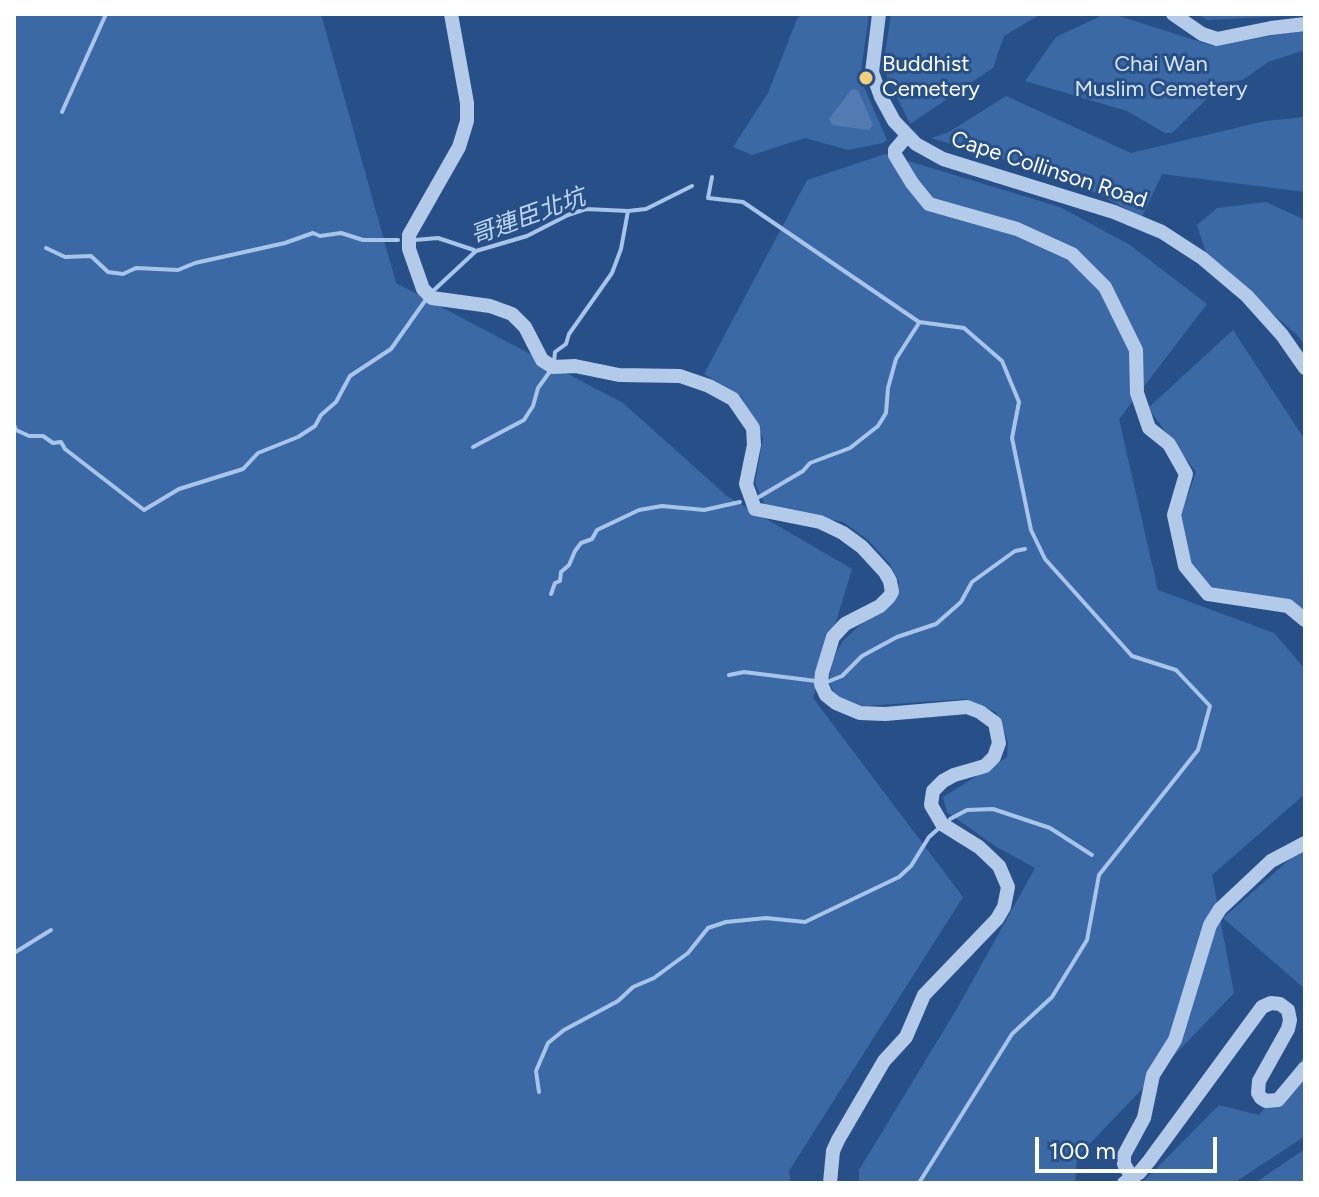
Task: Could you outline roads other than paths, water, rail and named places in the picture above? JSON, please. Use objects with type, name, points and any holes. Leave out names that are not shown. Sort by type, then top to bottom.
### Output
[{"type":"street","points":[[451,14],[467,103],[467,121],[459,147],[409,235],[409,249],[423,289],[432,298],[495,307],[512,314],[525,327],[542,360],[553,367],[575,366],[619,375],[680,376],[733,399],[753,428],[754,445],[746,484],[755,509],[820,522],[843,533],[870,555],[890,581],[892,592],[880,606],[845,624],[833,637],[822,673],[821,684],[826,695],[860,713],[967,707],[995,723],[999,743],[994,757],[985,766],[954,775],[937,786],[931,805],[942,824],[979,847],[999,866],[1007,882],[1004,907],[997,919],[920,1000],[906,1037],[887,1056],[838,1140],[833,1151],[830,1183]]},
{"type":"street","name":"Cape Collinson Road","points":[[879,14],[872,72],[894,121],[907,136],[924,150],[943,159],[1114,212],[1162,232],[1218,269],[1247,296],[1305,368]]},
{"type":"street","points":[[1173,14],[1202,34],[1217,39],[1305,24]]},
{"type":"street","points":[[907,136],[895,150],[895,155],[929,204],[1017,229],[1072,254],[1105,287],[1136,350],[1137,393],[1149,428],[1169,444],[1186,474],[1174,515],[1185,566],[1193,576],[1208,594],[1288,606],[1305,620]]},
{"type":"street","points":[[1128,1180],[1124,1155],[1144,1118],[1153,1075],[1175,1040],[1210,925],[1220,909],[1271,861],[1305,843]]},
{"type":"street","points":[[1128,1180],[1149,1161],[1262,1007],[1271,1003],[1280,1004],[1288,1010],[1290,1020],[1259,1081],[1257,1087],[1261,1098],[1278,1100],[1305,1068]]},
{"type":"waterway","points":[[62,112],[106,14]]},
{"type":"waterway","points":[[712,177],[708,198],[743,202],[919,322],[964,328],[1002,361],[1019,402],[1012,438],[1031,530],[1045,559],[1132,656],[1176,670],[1210,706],[1198,750],[1099,875],[1087,940],[1052,997],[1012,1034],[919,1183]]},
{"type":"waterway","name":"哥連臣北坑","points":[[433,291],[476,251],[527,236],[586,209],[646,209],[692,186]]},
{"type":"waterway","points":[[554,362],[555,352],[566,344],[569,334],[612,273],[621,249],[628,211]]},
{"type":"waterway","points":[[46,248],[65,257],[91,256],[108,272],[123,274],[136,268],[178,270],[313,233],[320,236],[341,233],[363,240],[398,240]]},
{"type":"waterway","points":[[415,240],[438,238],[474,250]]},
{"type":"waterway","name":"哥連臣北坑","points":[[14,425],[16,430],[29,436],[43,436],[53,443],[61,442],[65,449],[144,510],[179,489],[243,469],[258,453],[298,437],[315,426],[321,415],[336,402],[350,376],[391,349],[427,298]]},
{"type":"waterway","points":[[759,497],[803,471],[810,463],[850,448],[878,426],[886,413],[888,388],[896,359],[919,323]]},
{"type":"waterway","points":[[473,447],[524,420],[533,406],[538,388],[551,370]]},
{"type":"waterway","points":[[551,594],[575,551],[581,543],[592,539],[597,530],[639,510],[662,506],[704,510],[740,502]]},
{"type":"waterway","points":[[827,682],[842,676],[862,656],[897,637],[936,624],[961,602],[972,582],[1015,551],[1025,549]]},
{"type":"waterway","points":[[729,675],[744,672],[816,681]]},
{"type":"waterway","points":[[950,819],[967,810],[993,809],[1050,828],[1092,855]]},
{"type":"waterway","points":[[539,1092],[536,1071],[548,1043],[564,1030],[618,1001],[633,987],[654,978],[688,953],[708,928],[726,922],[766,918],[805,922],[899,877],[938,829]]},
{"type":"waterway","points":[[14,953],[51,930]]},
{"type":"place","name":"Buddhist Cemetery","points":[[866,78]]},
{"type":"park label","name":"Chai Wan Muslim Cemetery","points":[[1161,78]]}]
